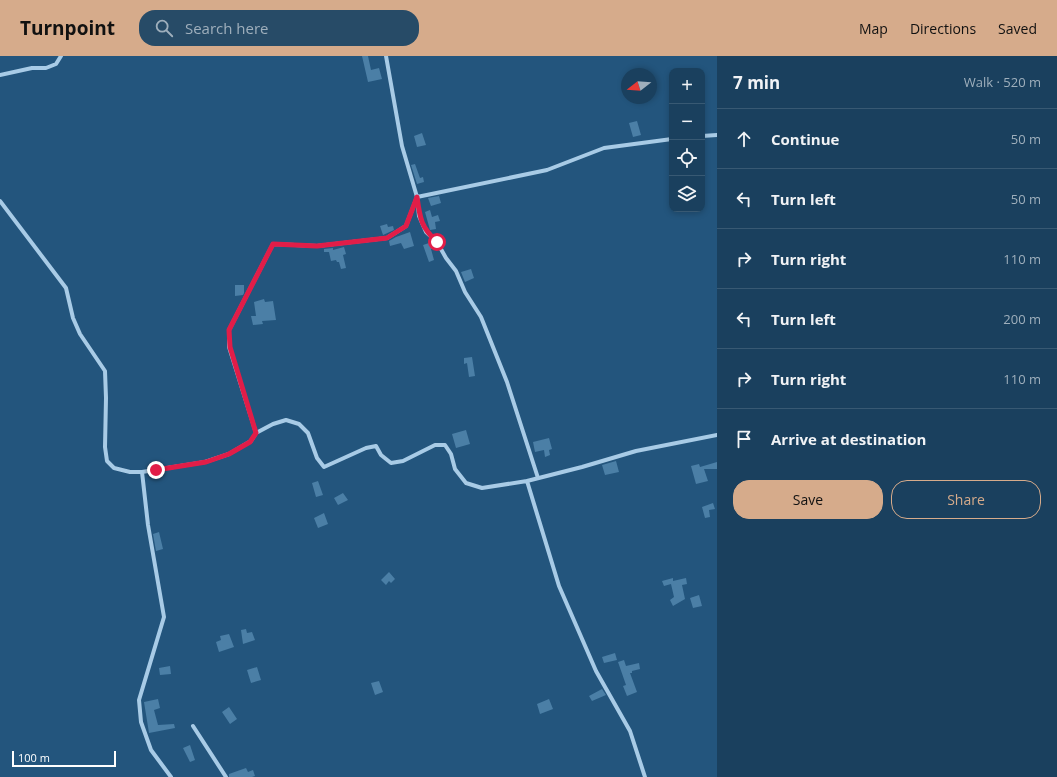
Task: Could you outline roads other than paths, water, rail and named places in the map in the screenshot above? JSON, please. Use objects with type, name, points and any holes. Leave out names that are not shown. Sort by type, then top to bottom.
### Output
[{"type":"street","points":[[0,75],[32,68],[46,68],[56,64],[61,56]]},
{"type":"street","points":[[386,56],[402,146],[417,197],[419,216],[426,232],[437,242],[446,258],[456,271],[465,292],[481,317],[507,382],[538,478]]},
{"type":"street","points":[[705,136],[717,135]]},
{"type":"street","points":[[417,197],[547,170],[604,148],[669,139]]},
{"type":"street","points":[[256,433],[230,347],[229,330],[273,244],[317,246],[387,238],[406,226],[417,197]]},
{"type":"street","points":[[0,201],[66,288],[73,318],[78,329],[105,371],[105,447],[107,461],[114,468],[130,472],[142,472],[206,462],[229,454],[250,442],[256,433],[273,424],[286,420],[299,424],[308,433],[317,458],[324,466],[366,448],[376,446],[381,455],[391,463],[403,461],[435,445],[445,445],[451,454],[455,469],[466,483],[482,488],[527,481],[636,451],[717,435]]},
{"type":"street","points":[[142,472],[148,525],[164,617],[139,700],[141,722],[151,750],[171,777]]},
{"type":"street","points":[[527,481],[559,586],[596,671],[630,731],[645,777]]},
{"type":"street","points":[[193,726],[226,777]]}]
